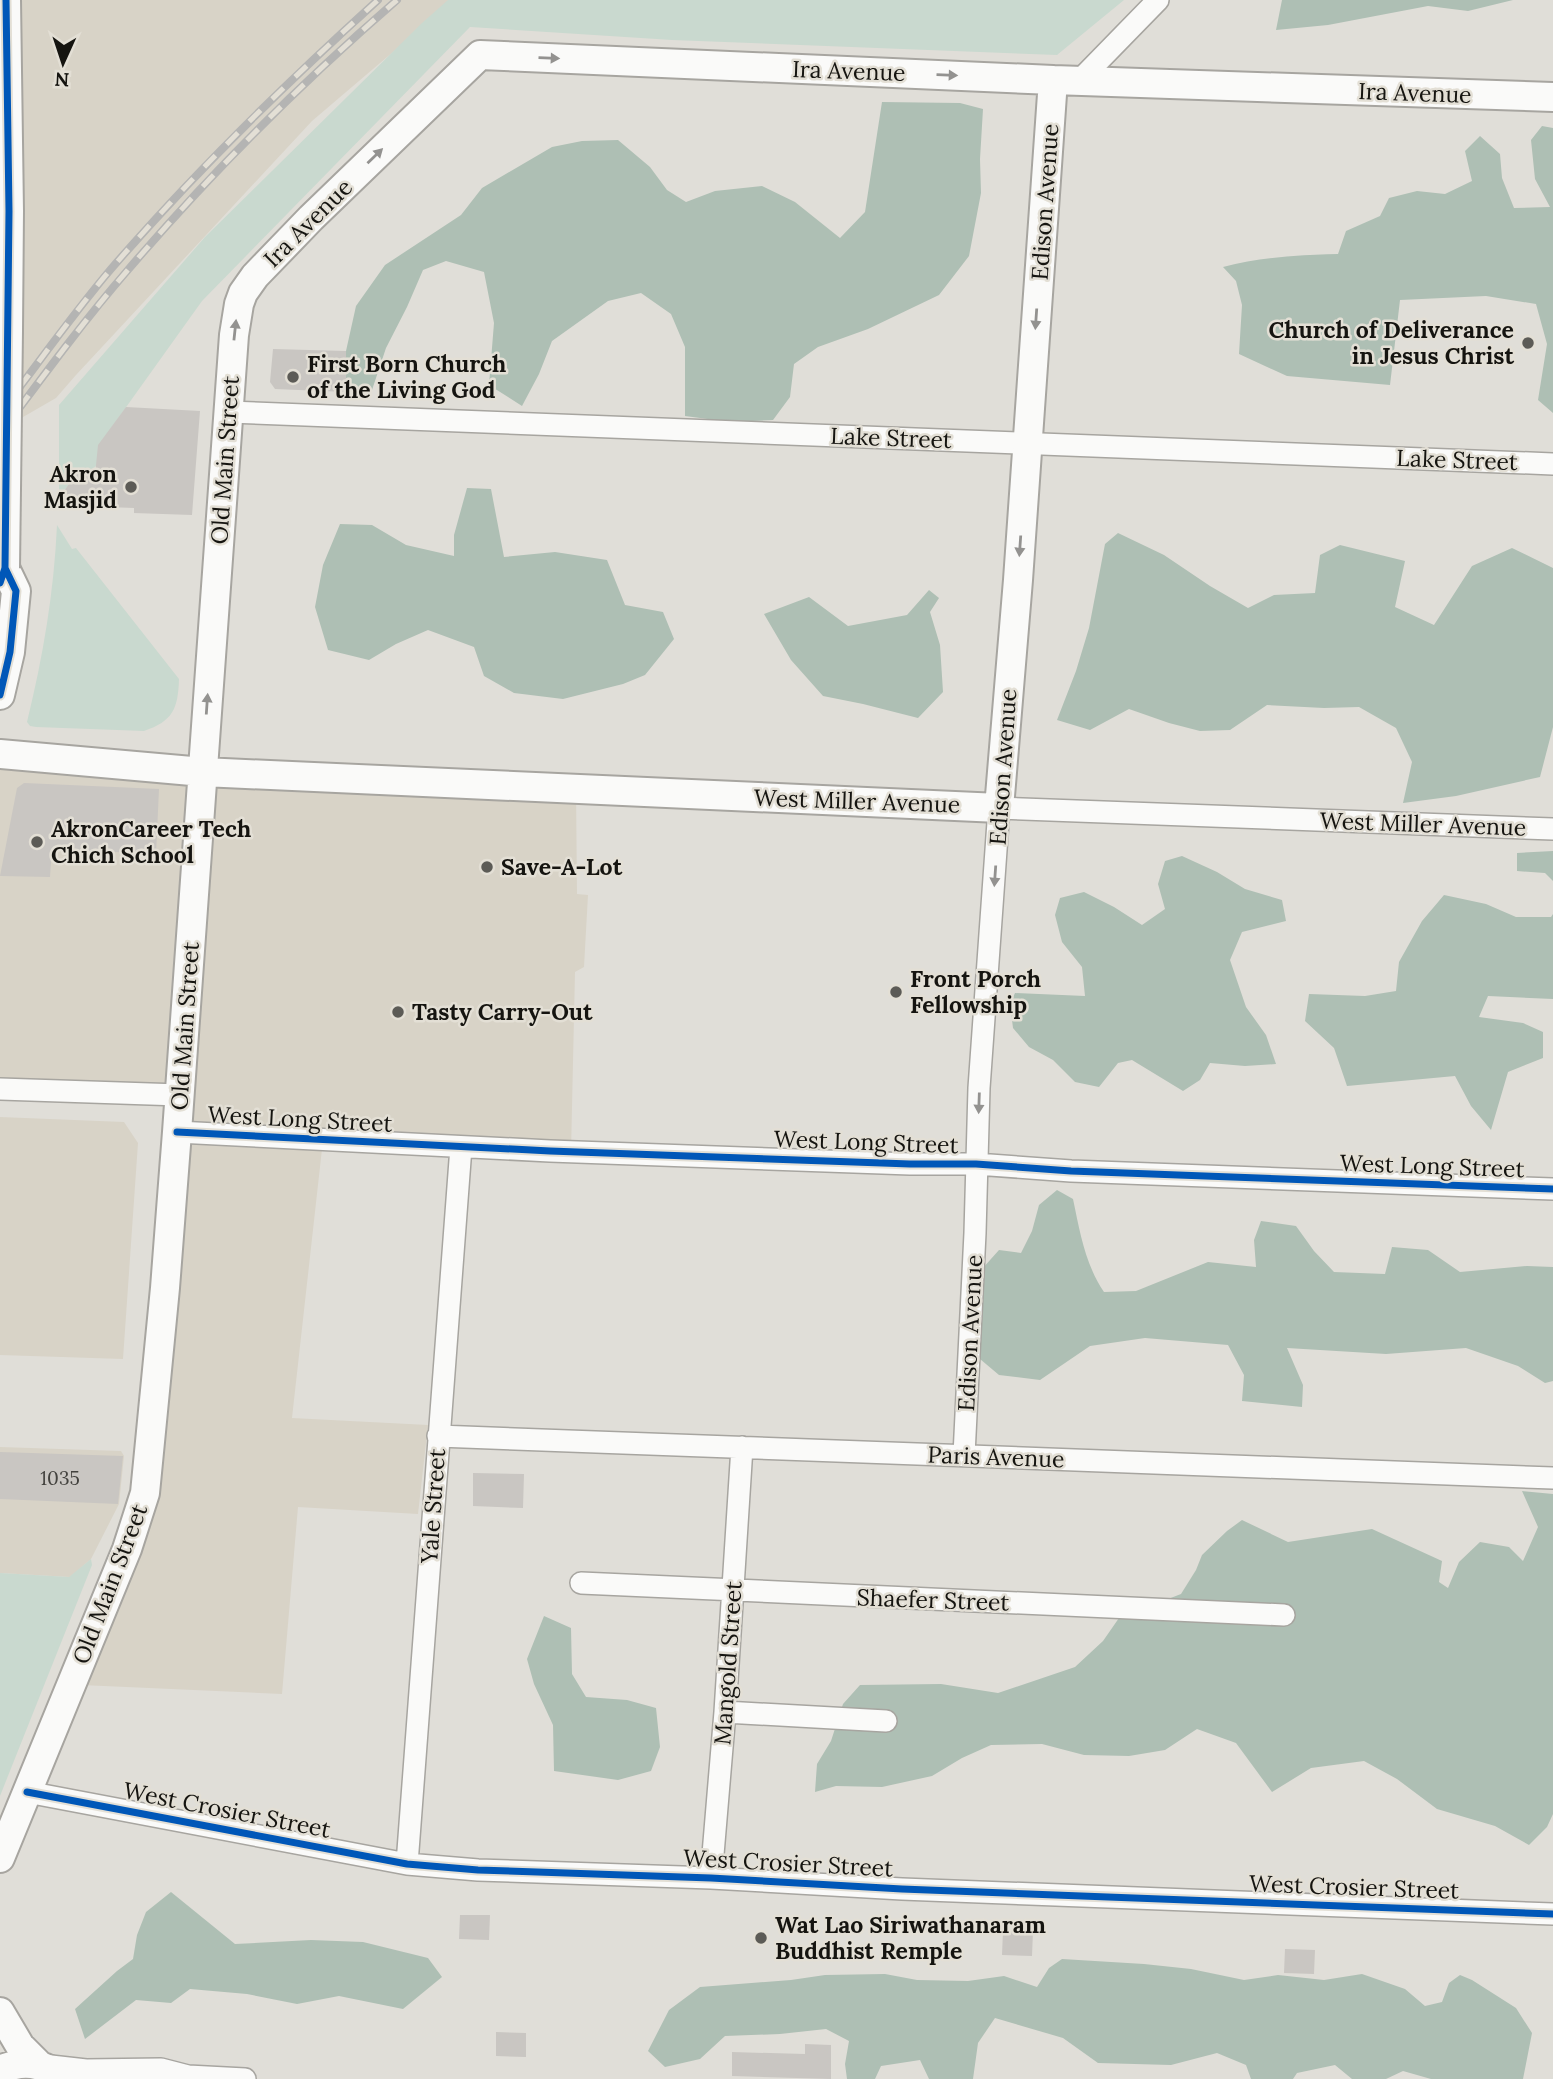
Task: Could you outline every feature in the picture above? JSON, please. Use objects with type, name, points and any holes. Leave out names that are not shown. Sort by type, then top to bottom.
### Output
[{"type":"main road","points":[[0,695],[10,652],[16,591],[2,575],[8,331],[4,73],[6,0]]},
{"type":"main road","name":"Ira Avenue","points":[[243,293],[255,276],[311,218],[480,55],[1553,97]]},
{"type":"main road","name":"Edison Avenue","points":[[999,807],[1027,443],[1066,80]]},
{"type":"main road","name":"Old Main Street","points":[[0,1858],[127,1549],[143,1502],[148,1477],[195,902],[229,412],[237,315],[243,293]]},
{"type":"main road","name":"West Miller Avenue","points":[[0,754],[202,772],[999,807]]},
{"type":"main road","points":[[0,2012],[20,2046],[46,2069]]},
{"type":"main road","points":[[0,2070],[18,2064],[46,2069]]},
{"type":"street","points":[[1066,80],[1157,0]]},
{"type":"street","name":"Lake Street","points":[[229,412],[1553,464]]},
{"type":"street","name":"West Miller Avenue","points":[[999,807],[1553,829]]},
{"type":"street","name":"Edison Avenue","points":[[964,1455],[979,1088],[999,807]]},
{"type":"street","name":"West Long Street","points":[[0,1089],[180,1095]]},
{"type":"street","name":"West Long Street","points":[[177,1132],[461,1147],[976,1164],[1071,1171],[1553,1189]]},
{"type":"street","name":"Yale Street","points":[[407,1864],[461,1147]]},
{"type":"street","name":"Paris Avenue","points":[[438,1436],[1553,1478]]},
{"type":"street","name":"Mangold Street","points":[[711,1878],[742,1447]]},
{"type":"street","name":"Shaefer Street","points":[[581,1583],[1284,1615]]},
{"type":"street","points":[[725,1712],[886,1721]]},
{"type":"street","name":"West Crosier Street","points":[[27,1792],[407,1864],[478,1870],[1553,1914]]},
{"type":"street","points":[[46,2069],[162,2069],[181,2078],[245,2079]]},
{"type":"shaded area","points":[[6,0],[454,0],[312,121],[56,398],[4,428]]},
{"type":"shaded area","points":[[448,0],[1124,0],[1057,55],[672,40],[470,27],[202,301],[99,445],[104,454],[96,466],[90,472],[76,474],[59,498],[59,405],[205,237]]},
{"type":"shaded area","points":[[57,525],[72,549],[76,548],[179,679],[175,706],[162,723],[144,731],[36,727],[27,722],[47,624]]},
{"type":"shaded area","points":[[0,759],[195,778],[177,1090],[0,1083]]},
{"type":"shaded area","points":[[203,772],[576,789],[577,894],[588,895],[584,967],[575,972],[571,1152],[177,1132]]},
{"type":"shaded area","points":[[0,1117],[124,1122],[138,1143],[123,1359],[0,1355]]},
{"type":"shaded area","points":[[183,1139],[322,1149],[292,1418],[428,1425],[418,1514],[298,1507],[282,1694],[81,1685],[150,1504]]},
{"type":"shaded area","points":[[0,1447],[121,1451],[124,1456],[119,1504],[91,1559],[70,1577],[0,1573]]},
{"type":"shaded area","points":[[91,1559],[92,1565],[0,1796],[0,1573],[69,1577]]},
{"type":"green space","points":[[1282,0],[1513,0],[1468,11],[1428,6],[1328,25],[1276,30]]},
{"type":"green space","points":[[882,102],[960,103],[983,109],[981,193],[969,256],[939,295],[868,329],[818,347],[794,364],[790,397],[773,420],[730,422],[685,416],[685,347],[671,314],[641,293],[608,301],[552,341],[522,406],[489,385],[494,323],[484,272],[446,261],[423,270],[386,348],[371,393],[346,392],[346,351],[356,306],[385,265],[461,215],[482,188],[552,147],[582,141],[618,140],[650,167],[667,190],[686,202],[715,191],[762,186],[795,202],[840,238],[865,212]]},
{"type":"green space","points":[[1542,126],[1553,128],[1553,413],[1538,400],[1547,344],[1536,304],[1486,296],[1400,300],[1390,385],[1287,376],[1239,354],[1242,305],[1236,281],[1223,267],[1280,257],[1338,254],[1346,231],[1380,216],[1389,198],[1417,191],[1445,194],[1472,181],[1465,151],[1480,136],[1500,154],[1502,178],[1514,208],[1550,207],[1535,179],[1531,140]]},
{"type":"green space","points":[[467,488],[491,489],[504,557],[555,552],[607,560],[625,605],[663,612],[674,639],[645,675],[623,684],[563,699],[514,693],[484,676],[474,647],[428,630],[369,660],[328,650],[315,607],[323,565],[340,524],[372,525],[406,545],[454,556],[454,535]]},
{"type":"green space","points":[[1118,533],[1164,555],[1248,608],[1274,595],[1315,593],[1320,555],[1340,545],[1405,561],[1395,607],[1434,625],[1472,566],[1512,548],[1553,568],[1553,727],[1540,777],[1456,796],[1403,803],[1412,762],[1396,728],[1359,707],[1267,705],[1230,730],[1200,731],[1129,709],[1090,730],[1057,720],[1089,628],[1105,544]]},
{"type":"green space","points":[[929,590],[939,598],[930,612],[940,645],[943,692],[918,718],[823,696],[791,660],[764,614],[809,597],[848,626],[907,615]]},
{"type":"green space","points":[[1553,851],[1553,881],[1545,873],[1517,871],[1517,853]]},
{"type":"green space","points":[[1182,856],[1245,889],[1282,900],[1286,921],[1242,932],[1230,960],[1246,1007],[1266,1035],[1276,1064],[1245,1066],[1210,1063],[1200,1080],[1183,1091],[1132,1060],[1118,1063],[1099,1087],[1075,1082],[1053,1060],[1029,1047],[1013,1028],[1010,1004],[1015,993],[1085,996],[1082,967],[1062,942],[1055,915],[1060,898],[1084,892],[1142,925],[1165,909],[1158,884],[1165,861]]},
{"type":"green space","points":[[1444,895],[1486,904],[1516,917],[1551,917],[1553,914],[1553,999],[1488,996],[1479,1017],[1523,1023],[1543,1032],[1543,1058],[1508,1072],[1491,1130],[1471,1106],[1455,1076],[1347,1086],[1334,1048],[1305,1021],[1309,994],[1365,996],[1396,991],[1399,962],[1422,921]]},
{"type":"green space","points":[[1057,1190],[1073,1199],[1088,1259],[1104,1292],[1136,1291],[1208,1262],[1256,1267],[1254,1240],[1261,1221],[1296,1226],[1334,1272],[1385,1274],[1392,1247],[1428,1250],[1460,1272],[1527,1266],[1553,1267],[1553,1381],[1545,1383],[1518,1366],[1466,1348],[1386,1354],[1287,1348],[1303,1385],[1302,1407],[1242,1401],[1244,1375],[1228,1345],[1145,1338],[1090,1346],[1040,1380],[999,1375],[980,1359],[982,1269],[999,1250],[1021,1253],[1032,1231],[1039,1205]]},
{"type":"green space","points":[[1522,1491],[1553,1494],[1553,1814],[1547,1827],[1529,1845],[1495,1826],[1437,1809],[1397,1779],[1364,1761],[1311,1768],[1272,1792],[1236,1743],[1197,1729],[1165,1750],[1129,1756],[1084,1755],[1042,1744],[991,1745],[932,1776],[882,1787],[836,1786],[815,1792],[817,1764],[831,1741],[843,1704],[860,1685],[941,1684],[998,1693],[1075,1667],[1103,1641],[1119,1618],[1181,1594],[1202,1555],[1242,1520],[1288,1542],[1372,1529],[1442,1561],[1439,1582],[1448,1588],[1459,1562],[1480,1542],[1509,1547],[1523,1561],[1538,1527]]},
{"type":"green space","points":[[544,1616],[571,1628],[572,1674],[586,1697],[627,1700],[656,1708],[660,1747],[651,1771],[618,1780],[554,1771],[553,1725],[534,1684],[527,1659]]},
{"type":"green space","points":[[171,1892],[235,1944],[311,1940],[363,1942],[428,1958],[442,1977],[403,2009],[339,1996],[297,2004],[247,1994],[190,1989],[171,2003],[136,2000],[85,2039],[75,2009],[133,1959],[137,1935],[146,1912]]},
{"type":"green space","points":[[1062,1959],[1191,1969],[1244,1980],[1278,1975],[1324,1980],[1362,1974],[1405,1989],[1425,2006],[1442,2002],[1449,1983],[1460,1975],[1516,2008],[1532,2033],[1523,2079],[1431,2079],[1403,2071],[1386,2079],[1352,2079],[1335,2065],[1297,2073],[1293,2079],[1251,2079],[1246,2065],[1217,2053],[1171,2065],[1098,2063],[1063,2038],[995,2018],[978,2043],[973,2079],[929,2079],[920,2060],[881,2066],[875,2079],[847,2079],[845,2064],[849,2041],[826,2029],[725,2036],[700,2059],[665,2067],[648,2051],[669,2010],[700,1987],[825,1975],[885,1974],[917,1980],[968,1981],[1004,1976],[1037,1987],[1049,1968]]},
{"type":"building","points":[[273,349],[346,351],[346,392],[275,389],[270,382]]},
{"type":"building","points":[[126,407],[200,411],[192,515],[134,513],[134,508],[54,505],[76,474],[95,475],[98,445]]},
{"type":"building","points":[[24,783],[159,789],[156,854],[52,849],[50,877],[0,876],[17,788]]},
{"type":"building","points":[[0,1452],[123,1456],[118,1504],[0,1499]]},
{"type":"building","points":[[473,1473],[524,1474],[523,1508],[473,1506]]},
{"type":"building","points":[[460,1915],[490,1915],[489,1940],[459,1939]]},
{"type":"building","points":[[1003,1931],[1033,1931],[1032,1956],[1002,1955]]},
{"type":"building","points":[[1285,1949],[1315,1950],[1314,1974],[1284,1973]]},
{"type":"building","points":[[496,2032],[526,2033],[526,2057],[496,2056]]},
{"type":"building","points":[[805,2044],[831,2045],[831,2079],[732,2076],[732,2052],[805,2054]]},
{"type":"railway","points":[[0,413],[82,304],[142,233],[240,130],[378,0]]},
{"type":"railway","points":[[0,434],[94,311],[191,199],[291,97],[397,0]]},
{"type":"cycle path","points":[[0,583],[5,568],[9,211],[6,0]]},
{"type":"cycle path","points":[[0,695],[10,652],[16,591],[5,568]]},
{"type":"cycle path","points":[[177,1132],[550,1151],[976,1164],[1071,1171],[1553,1189]]},
{"type":"cycle path","points":[[27,1792],[407,1864],[478,1870],[1553,1914]]},
{"type":"place","name":"Church of Deliverance in Jesus Christ","points":[[1528,343]]},
{"type":"place","name":"First Born Church of the Living God","points":[[293,377]]},
{"type":"place","name":"Akron Masjid","points":[[131,487]]},
{"type":"place","name":"AkronCareer Tech Chich School","points":[[37,842]]},
{"type":"place","name":"Save-A-Lot","points":[[487,867]]},
{"type":"place","name":"Front Porch Fellowship","points":[[896,992]]},
{"type":"place","name":"Tasty Carry-Out","points":[[398,1012]]},
{"type":"place","name":"Wat Lao Siriwathanaram Buddhist Remple","points":[[761,1938]]}]
